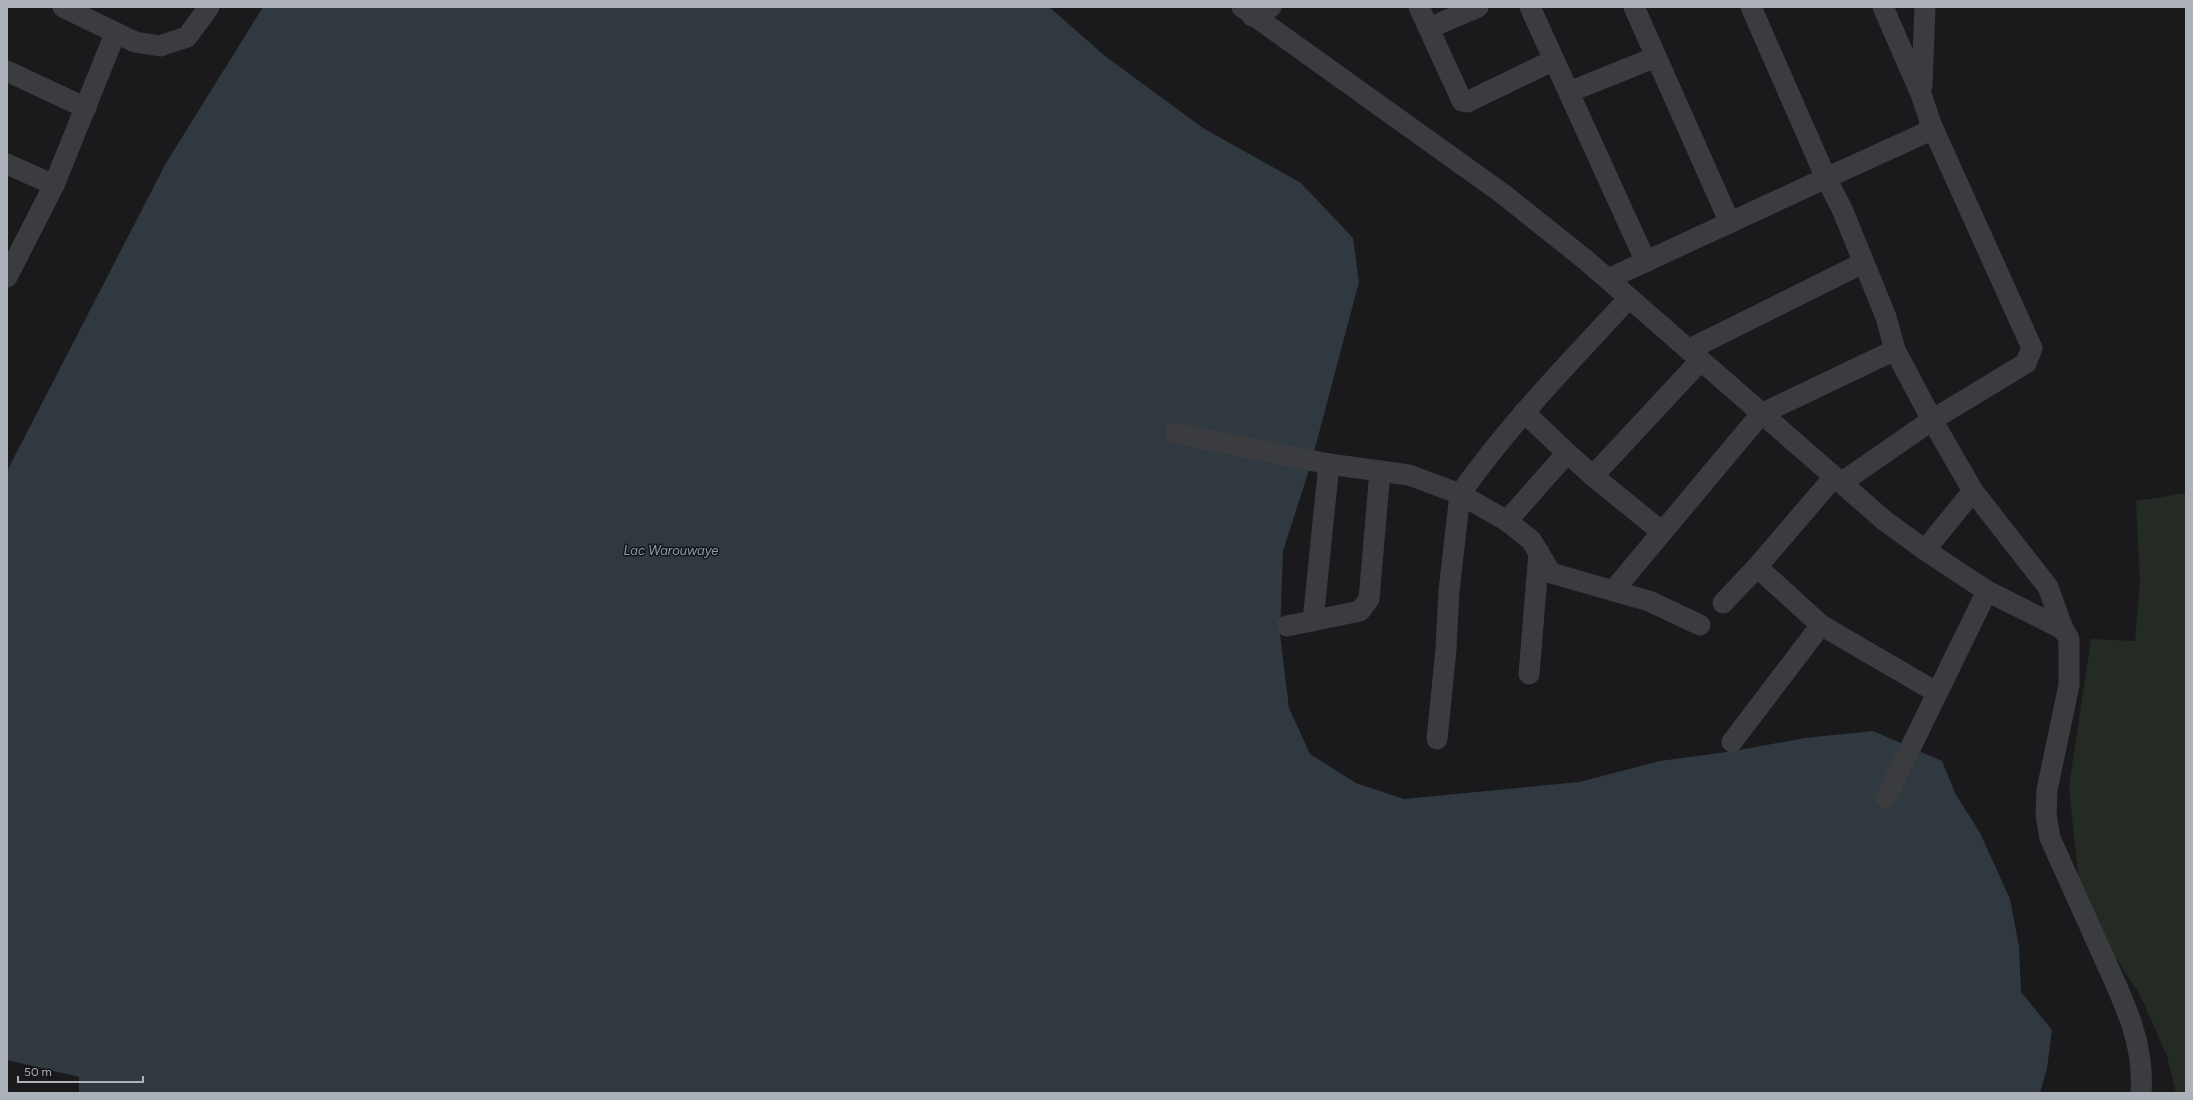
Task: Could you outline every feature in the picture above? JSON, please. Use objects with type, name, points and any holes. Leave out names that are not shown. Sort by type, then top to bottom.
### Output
[{"type":"street","points":[[62,7],[115,34],[135,42],[160,46],[187,37],[209,7]]},
{"type":"street","points":[[1247,12],[1271,7]]},
{"type":"street","points":[[1419,7],[1462,101],[1467,102],[1554,60]]},
{"type":"street","points":[[1429,28],[1478,7]]},
{"type":"street","points":[[1530,7],[1646,262]]},
{"type":"street","points":[[1634,7],[1730,223]]},
{"type":"street","points":[[1751,7],[1826,178],[1842,209],[1862,263],[1886,317],[1896,350],[1932,420],[1973,491],[2048,587],[2063,629],[2068,638],[2069,685],[2047,790],[2046,815],[2050,838],[2127,1007],[2138,1042],[2142,1075],[2141,1093]]},
{"type":"street","points":[[1723,603],[1838,480],[1932,420],[2026,364],[2032,348],[1930,124],[1921,94],[1883,7]]},
{"type":"street","points":[[1921,94],[1925,7]]},
{"type":"street","points":[[1247,12],[1503,194],[1608,279],[1735,388],[1761,414],[1885,521],[1925,550],[1987,591],[2063,629]]},
{"type":"street","points":[[7,277],[54,185],[115,34]]},
{"type":"street","points":[[1569,92],[1656,57]]},
{"type":"street","points":[[7,71],[86,108]]},
{"type":"street","points":[[1608,279],[1925,133],[1930,124]]},
{"type":"street","points":[[7,164],[54,185]]},
{"type":"street","points":[[1593,476],[1695,355],[1862,263]]},
{"type":"street","points":[[1437,739],[1446,649],[1449,591],[1460,494],[1486,456],[1548,384],[1629,298]]},
{"type":"street","points":[[1613,591],[1761,414],[1896,350]]},
{"type":"street","points":[[1524,412],[1593,476],[1662,532]]},
{"type":"street","points":[[1175,433],[1329,464],[1409,475],[1460,494],[1507,521],[1531,540],[1551,573],[1649,601],[1700,625]]},
{"type":"street","points":[[1507,521],[1567,453]]},
{"type":"street","points":[[1313,621],[1329,464]]},
{"type":"street","points":[[1287,626],[1360,611],[1369,599],[1380,471]]},
{"type":"street","points":[[1925,550],[1973,491]]},
{"type":"street","points":[[1529,674],[1539,552]]},
{"type":"street","points":[[1757,567],[1821,625],[1936,692]]},
{"type":"street","points":[[1886,798],[1936,692],[1987,591]]},
{"type":"street","points":[[1732,742],[1821,625]]},
{"type":"shaded area","points":[[2186,493],[2186,1093],[2176,1093],[2167,1056],[2140,995],[2100,934],[2079,884],[2069,787],[2091,639],[2135,641],[2140,583],[2136,501]]},
{"type":"water","name":"Lac Warouwaye","points":[[263,7],[1049,7],[1105,56],[1203,128],[1301,183],[1353,238],[1359,282],[1310,467],[1283,551],[1280,634],[1289,708],[1310,754],[1356,783],[1404,799],[1579,782],[1660,761],[1734,751],[1805,738],[1873,731],[1942,761],[1955,793],[1980,833],[2010,899],[2019,947],[2021,992],[2052,1030],[2047,1068],[2040,1093],[79,1093],[79,1077],[7,1060],[7,471],[166,163]]}]
